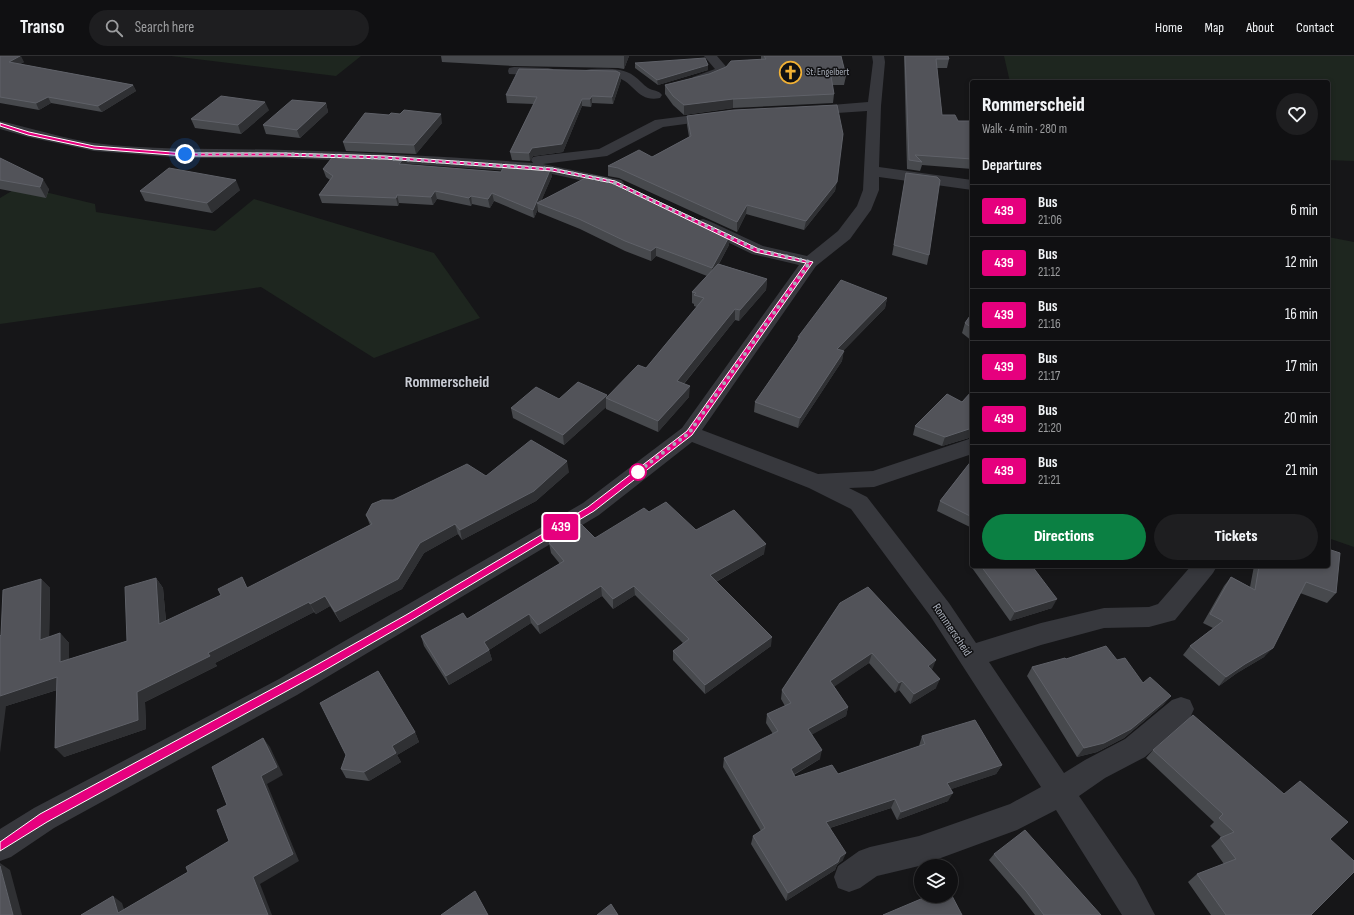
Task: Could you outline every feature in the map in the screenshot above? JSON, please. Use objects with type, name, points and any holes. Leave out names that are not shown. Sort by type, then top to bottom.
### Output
[{"type":"street","points":[[684,84],[706,78],[723,70],[710,56]]},
{"type":"street","points":[[0,846],[44,818],[315,671],[591,509],[689,433],[810,262],[844,235],[864,207],[870,190],[872,171],[874,106],[879,62],[878,56]]},
{"type":"street","points":[[514,71],[558,72]]},
{"type":"street","points":[[580,72],[618,73],[627,76],[644,92],[655,95]]},
{"type":"street","points":[[660,122],[654,91],[669,87]]},
{"type":"street","points":[[792,112],[874,106]]},
{"type":"street","points":[[495,165],[602,153],[660,122],[733,114]]},
{"type":"street","points":[[0,125],[28,133],[94,147],[185,154],[284,154],[377,157],[552,169],[613,182],[628,189]]},
{"type":"street","points":[[872,171],[970,185]]},
{"type":"street","points":[[693,220],[758,250],[810,262]]},
{"type":"street","name":"Rommerscheid","points":[[689,433],[817,482],[858,504],[940,610],[1125,890],[1138,915]]},
{"type":"street","points":[[817,482],[874,478],[970,447]]},
{"type":"street","points":[[970,656],[1040,634],[1104,618],[1149,617],[1166,613],[1203,568]]},
{"type":"street","points":[[849,877],[870,862],[919,851],[1017,816],[1060,792],[1095,769],[1135,748],[1181,709]]},
{"type":"shaded area","points":[[171,56],[361,56],[336,76]]},
{"type":"shaded area","points":[[1004,56],[1354,56],[1354,161],[1330,160],[1330,80],[1010,80]]},
{"type":"shaded area","points":[[20,186],[95,204],[96,212],[215,231],[254,199],[434,253],[480,318],[374,358],[261,287],[0,324],[0,198]]},
{"type":"shaded area","points":[[1330,237],[1354,242],[1354,547],[1330,539]]},
{"type":"building","points":[[0,56],[20,56],[9,62],[133,85],[98,106],[48,97],[36,103],[0,97]]},
{"type":"building","points":[[764,56],[841,56],[846,76],[831,76],[834,94],[733,99],[684,105],[673,96],[665,85],[709,74],[726,67],[731,61],[766,59]]},
{"type":"building","points":[[905,56],[948,56],[949,59],[936,59],[942,115],[955,115],[958,121],[970,121],[970,159],[915,155],[922,162],[909,160]]},
{"type":"building","points":[[705,58],[708,65],[657,80],[635,63]]},
{"type":"building","points":[[519,69],[616,71],[620,73],[612,97],[592,96],[590,99],[582,99],[562,144],[532,148],[529,153],[510,152],[537,97],[506,95]]},
{"type":"building","points":[[221,96],[265,102],[238,125],[191,119]]},
{"type":"building","points":[[292,100],[326,103],[297,130],[263,125]]},
{"type":"building","points":[[837,105],[843,134],[837,182],[806,221],[747,205],[737,222],[618,168],[608,166],[639,150],[652,157],[691,136],[687,116],[734,110]]},
{"type":"building","points":[[404,110],[441,114],[414,145],[343,142],[365,113],[389,115],[391,113],[400,114]]},
{"type":"building","points":[[335,154],[405,157],[399,164],[501,172],[505,164],[551,168],[533,210],[492,193],[488,199],[471,196],[469,198],[435,191],[431,197],[397,195],[396,198],[319,195],[333,176],[323,169]]},
{"type":"building","points":[[0,158],[43,179],[40,187],[0,180]]},
{"type":"building","points":[[169,168],[236,180],[207,203],[140,191]]},
{"type":"building","points":[[906,173],[937,177],[940,180],[929,255],[894,245]]},
{"type":"building","points":[[591,175],[607,178],[730,235],[712,268],[656,247],[651,251],[625,241],[579,219],[537,203]]},
{"type":"building","points":[[718,264],[767,279],[740,310],[735,309],[677,381],[690,386],[658,421],[606,398],[638,365],[646,368],[704,298],[694,295],[696,293],[692,292]]},
{"type":"building","points":[[841,280],[887,298],[837,349],[844,351],[800,418],[755,402],[800,337],[798,337]]},
{"type":"building","points":[[970,316],[970,327],[965,323]]},
{"type":"building","points":[[578,382],[607,395],[563,435],[511,408],[536,387],[559,399]]},
{"type":"building","points":[[970,393],[970,429],[945,437],[915,426],[947,394],[962,402]]},
{"type":"building","points":[[531,440],[567,461],[534,491],[460,530],[455,524],[420,543],[398,579],[335,612],[325,596],[310,604],[309,602],[208,653],[210,656],[137,692],[138,720],[55,748],[57,677],[0,696],[0,636],[3,590],[41,579],[40,640],[60,633],[60,662],[127,641],[125,587],[156,578],[159,624],[221,595],[218,589],[242,577],[247,588],[372,524],[366,515],[372,504],[382,500],[393,500],[467,464],[486,476]]},
{"type":"building","points":[[970,463],[970,516],[940,501]]},
{"type":"building","points":[[666,502],[696,530],[734,510],[766,544],[710,575],[772,637],[705,685],[673,651],[689,639],[634,586],[613,599],[601,586],[538,625],[529,614],[484,642],[489,650],[446,676],[421,636],[463,613],[467,619],[564,561],[549,543],[581,524],[595,538],[644,508],[649,512]]},
{"type":"building","points":[[1330,550],[1340,553],[1336,593],[1306,582],[1273,648],[1226,677],[1190,646],[1223,621],[1210,614],[1231,577],[1255,590],[1259,568],[1330,568]]},
{"type":"building","points":[[982,568],[1034,568],[1057,599],[1015,612]]},
{"type":"building","points":[[868,587],[936,660],[928,666],[940,679],[914,694],[902,681],[899,683],[872,653],[830,681],[848,707],[808,729],[822,750],[791,769],[795,777],[832,765],[838,774],[925,744],[922,736],[975,720],[1002,765],[947,783],[953,793],[901,812],[895,799],[826,822],[846,853],[840,857],[838,862],[788,893],[753,836],[765,828],[724,758],[778,731],[767,714],[791,703],[782,690],[840,603]]},
{"type":"building","points":[[1106,646],[1117,660],[1125,658],[1143,683],[1150,677],[1171,696],[1131,729],[1104,743],[1084,748],[1032,667],[1065,658],[1066,659]]},
{"type":"building","points":[[378,671],[415,732],[392,746],[396,753],[364,772],[341,769],[346,755],[320,703]]},
{"type":"building","points":[[1193,715],[1284,794],[1300,781],[1348,822],[1330,839],[1354,861],[1354,872],[1311,915],[1226,915],[1197,874],[1236,859],[1220,838],[1234,832],[1219,818],[1223,814],[1153,750]]},
{"type":"building","points":[[263,738],[277,767],[261,776],[293,854],[253,877],[268,915],[81,915],[113,896],[118,913],[188,872],[186,867],[229,841],[217,810],[227,805],[212,767]]},
{"type":"building","points":[[1025,830],[1101,915],[1044,915],[1026,891],[994,854]]},
{"type":"building","points":[[0,866],[13,915],[0,915]]},
{"type":"building","points":[[475,891],[488,915],[441,915]]},
{"type":"building","points":[[914,902],[956,903],[962,915],[883,915]]},
{"type":"building","points":[[611,904],[618,915],[597,915]]},
{"type":"bus line","name":"439","points":[[0,125],[28,133],[94,147],[185,154],[284,154],[385,158],[552,169],[613,182],[758,250],[810,262],[747,354],[689,433],[591,509],[288,687],[44,818],[0,846]]},
{"type":"place","name":"St. Engelbert","points":[[791,72]]},
{"type":"district","name":"Rommerscheid","points":[[447,382]]},
{"type":"route","points":[[185,154],[284,154],[385,158],[552,169],[613,182],[758,250],[810,262],[747,354],[689,433],[635,474],[638,472]]}]
